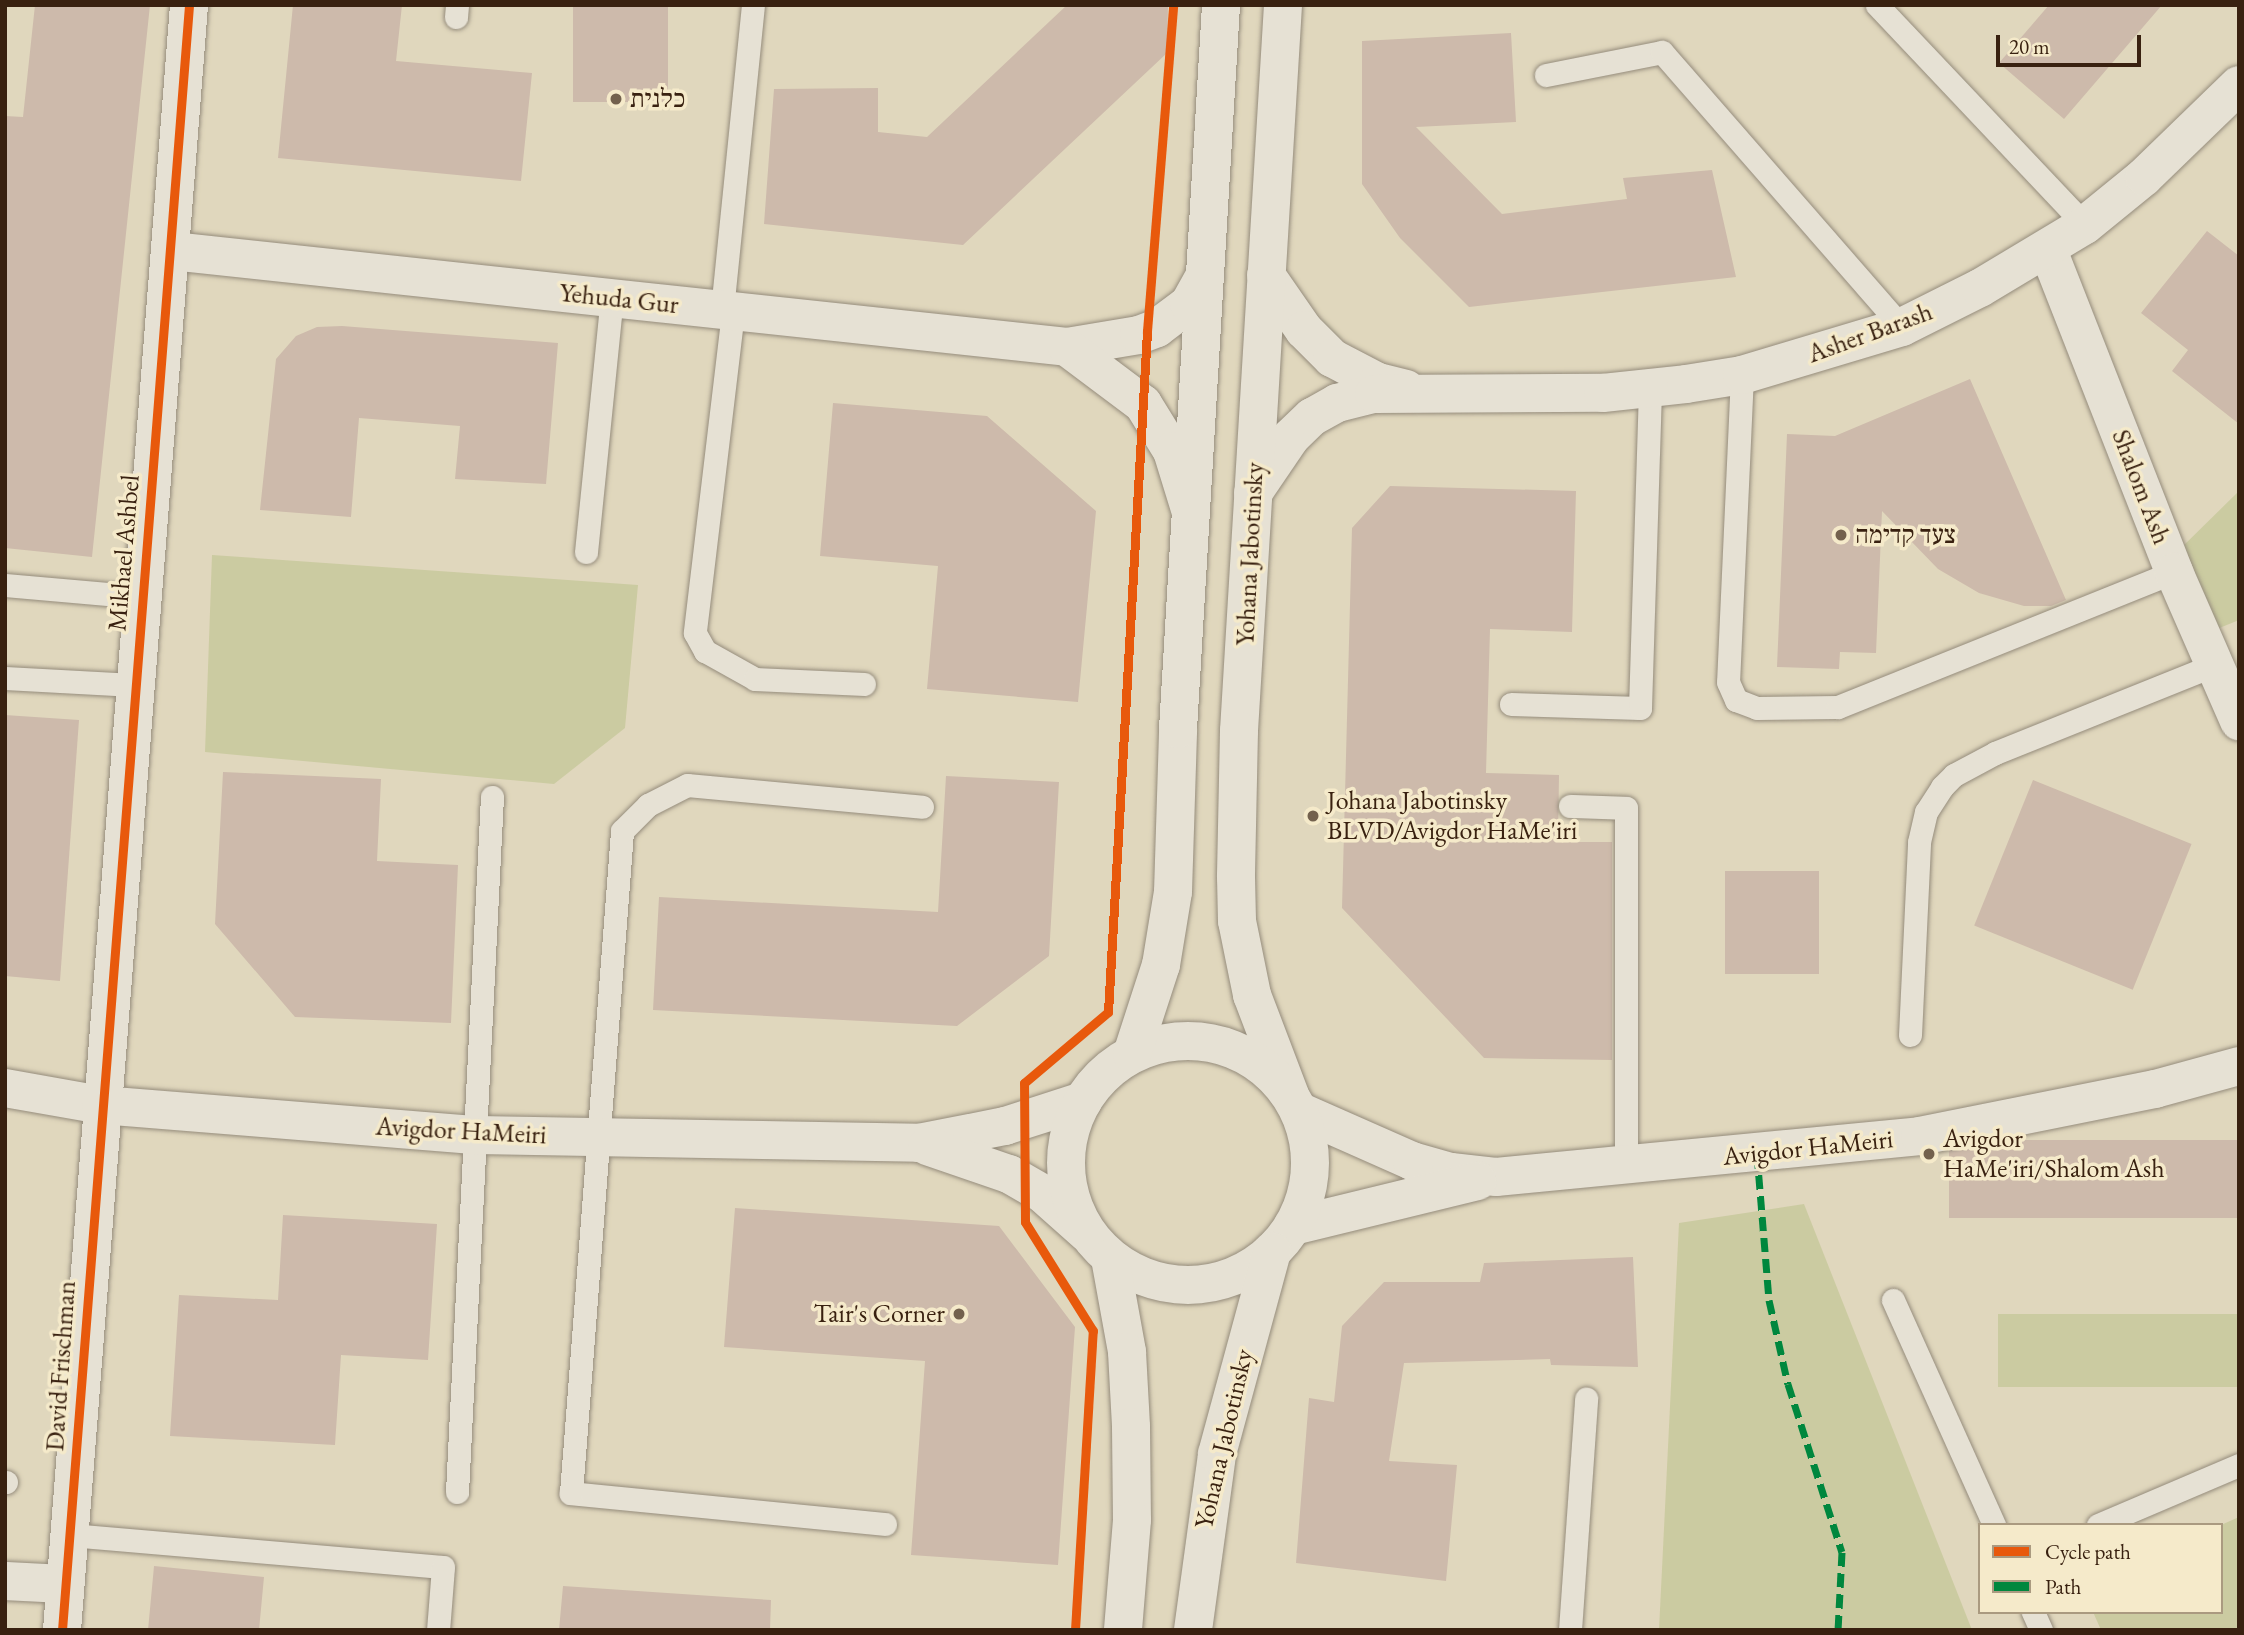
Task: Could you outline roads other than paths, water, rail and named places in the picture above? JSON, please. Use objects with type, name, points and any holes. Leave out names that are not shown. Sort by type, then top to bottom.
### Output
[{"type":"street","name":"Mikhael Ashbel","points":[[101,1105],[141,597],[172,251],[189,5]]},
{"type":"street","points":[[1132,1054],[1161,965],[1173,892],[1191,511],[1221,5]]},
{"type":"street","name":"Yohana Jabotinsky","points":[[1283,5],[1239,731],[1237,921],[1252,995],[1294,1103]]},
{"type":"street","name":"Asher Barash","points":[[1253,493],[1291,438],[1329,408],[1374,394],[1602,393],[1650,388],[1742,375],[1902,327],[2048,250],[2085,225],[2144,177],[2239,85]]},
{"type":"street","name":"Shalom Ash","points":[[2048,250],[2174,572],[2239,721]]},
{"type":"street","name":"Yehuda Gur","points":[[172,251],[1067,347],[1139,335],[1157,328],[1189,304],[1205,275]]},
{"type":"street","name":"Asher Barash","points":[[1266,275],[1304,330],[1332,358],[1378,383],[1429,395]]},
{"type":"street","points":[[1067,347],[1143,404],[1172,450],[1191,511]]},
{"type":"street","points":[[1099,1246],[1141,1276],[1175,1285],[1210,1283],[1244,1272],[1283,1239],[1305,1199],[1310,1169],[1308,1140],[1294,1103],[1266,1068],[1236,1050],[1202,1041],[1178,1042],[1132,1054],[1105,1074],[1083,1101],[1069,1133],[1066,1167],[1072,1202],[1099,1246],[1127,1352],[1132,1520],[1123,1630]]},
{"type":"street","name":"Avigdor HaMeiri","points":[[1294,1103],[1412,1161],[1451,1172],[1496,1177],[1626,1168],[1920,1136],[2155,1089],[2239,1066]]},
{"type":"street","name":"Avigdor HaMeiri","points":[[5,1088],[101,1105],[477,1135],[919,1143],[1004,1126],[1083,1101]]},
{"type":"street","name":"David Frischman","points":[[62,1630],[101,1105]]},
{"type":"street","name":"Avigdor HaMeiri","points":[[919,1143],[1009,1174],[1043,1194],[1099,1246]]},
{"type":"street","name":"Avigdor HaMeiri","points":[[1283,1239],[1496,1177]]},
{"type":"street","name":"Yohana Jabotinsky","points":[[1193,1630],[1217,1454],[1283,1239]]},
{"type":"street","points":[[5,1581],[65,1584]]},
{"type":"lane","points":[[753,5],[728,311],[695,632],[705,651],[755,679],[864,684]]},
{"type":"lane","points":[[1877,5],[2085,225]]},
{"type":"lane","points":[[1546,75],[1662,52],[1902,327]]},
{"type":"lane","points":[[586,552],[612,298]]},
{"type":"lane","points":[[1742,375],[1728,682],[1736,700],[1757,708],[1838,706],[2174,572]]},
{"type":"lane","points":[[1511,704],[1640,708],[1650,388]]},
{"type":"lane","points":[[5,585],[141,597]]},
{"type":"lane","points":[[1910,1035],[1919,842],[1926,812],[1942,787],[1954,775],[1995,753],[2214,665]]},
{"type":"lane","points":[[5,678],[134,685]]},
{"type":"lane","points":[[885,1524],[571,1493],[601,1137],[621,831],[648,805],[687,785],[922,807]]},
{"type":"lane","points":[[457,1492],[492,797]]},
{"type":"lane","points":[[1570,806],[1626,808],[1626,1168]]},
{"type":"lane","points":[[1893,1300],[1993,1523]]},
{"type":"lane","points":[[1570,1630],[1586,1399]]},
{"type":"lane","points":[[2103,1523],[2239,1465]]},
{"type":"lane","points":[[70,1535],[443,1567],[438,1630]]},
{"type":"lane","points":[[2034,1614],[2041,1630]]},
{"type":"place","name":"כלנית","points":[[616,99]]},
{"type":"place","name":"צעד קדימה","points":[[1841,535]]},
{"type":"place","name":"Johana Jabotinsky BLVD/Avigdor HaMe'iri","points":[[1313,816]]},
{"type":"place","name":"Avigdor HaMe'iri/Shalom Ash","points":[[1929,1154]]},
{"type":"place","name":"Tair's Corner","points":[[959,1314]]}]
